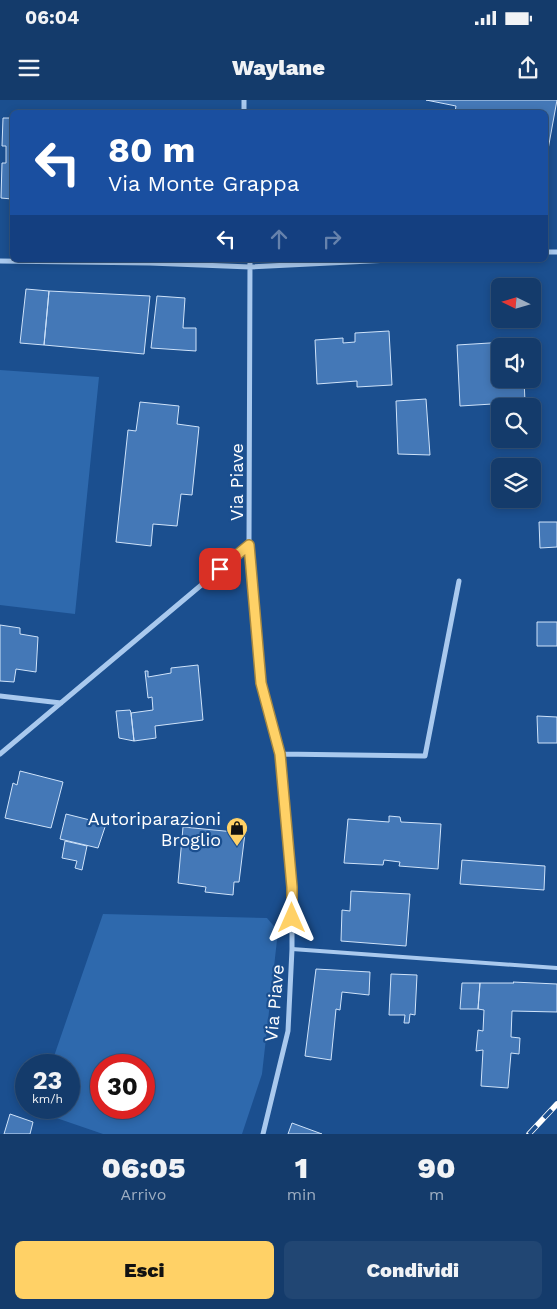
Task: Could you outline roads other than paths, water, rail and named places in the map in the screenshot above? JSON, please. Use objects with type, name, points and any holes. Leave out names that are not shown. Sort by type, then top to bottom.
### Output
[{"type":"street","points":[[75,262],[250,267],[350,262]]},
{"type":"street","name":"Via Piave","points":[[250,262],[249,545],[261,683],[280,754],[292,887],[292,949],[288,1030],[263,1134]]},
{"type":"street","points":[[0,754],[249,545]]},
{"type":"street","points":[[280,754],[425,756],[459,581]]},
{"type":"street","points":[[0,696],[61,703]]},
{"type":"lane","points":[[292,949],[557,968]]},
{"type":"railway","points":[[529,1134],[557,1104]]},
{"type":"place","name":"Autoriparazioni Broglio","points":[[237,847]]}]
